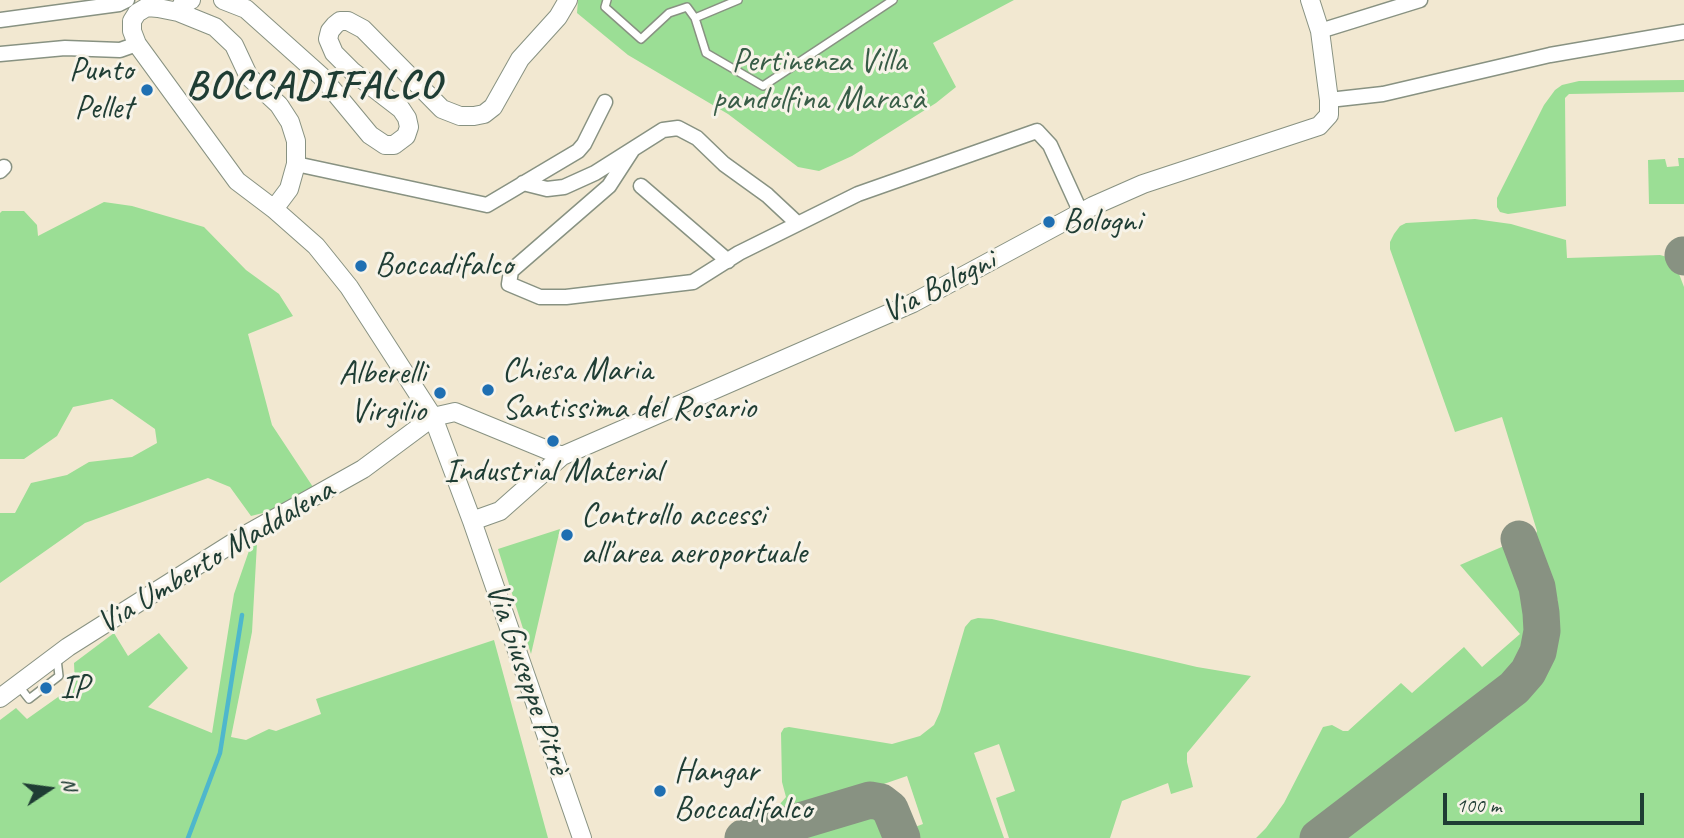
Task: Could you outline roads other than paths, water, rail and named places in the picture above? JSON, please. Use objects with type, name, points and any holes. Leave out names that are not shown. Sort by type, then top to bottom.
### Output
[{"type":"street","points":[[223,0],[246,9],[322,77],[370,135],[385,145],[394,145],[406,136],[409,127],[407,118],[334,53],[328,39],[335,25],[348,21],[363,29],[442,109],[460,116],[474,116],[484,114],[493,107],[520,59],[558,17],[568,0]]},
{"type":"street","points":[[1310,0],[1320,31],[1329,100],[1383,94],[1550,55],[1684,32]]},
{"type":"street","points":[[1320,31],[1420,0]]},
{"type":"street","points":[[0,20],[119,4],[147,7],[185,6],[215,27],[234,45],[249,77],[279,105],[290,122],[296,141],[296,163],[289,189],[274,209]]},
{"type":"street","points":[[0,54],[65,48],[120,50],[137,44],[132,31],[131,4]]},
{"type":"street","name":"Via Giuseppe Pitrè","points":[[137,44],[237,181],[316,246],[349,286],[433,417],[582,838]]},
{"type":"street","name":"Via Bologni","points":[[472,521],[500,511],[562,456],[913,303],[1081,213],[1143,184],[1319,126],[1329,115],[1329,100]]},
{"type":"street","points":[[296,163],[487,205],[578,151],[605,102]]},
{"type":"street","points":[[523,183],[547,189],[564,187],[595,173],[663,130],[678,128],[697,138],[724,164],[767,195],[797,223]]},
{"type":"street","points":[[633,149],[608,186],[511,271],[509,284],[540,297],[566,297],[693,282],[797,223],[858,194],[1037,131],[1049,145],[1081,213]]},
{"type":"street","points":[[641,186],[728,261]]},
{"type":"street","points":[[433,417],[455,412],[562,456]]},
{"type":"street","name":"Via Umberto Maddalena","points":[[0,698],[57,656],[247,534],[363,469],[433,417]]},
{"type":"lane","points":[[607,0],[606,7],[641,39],[669,13],[687,7],[695,18],[706,53],[763,86],[893,0]]},
{"type":"lane","points":[[695,18],[738,0]]},
{"type":"waterway","points":[[188,838],[220,753],[242,615]]},
{"type":"place","name":"Punto Pellet","points":[[147,90]]},
{"type":"place","name":"Bologni","points":[[1049,222]]},
{"type":"place","name":"Boccadifalco","points":[[361,266]]},
{"type":"place","name":"Chiesa Maria Santissima del Rosario","points":[[488,390]]},
{"type":"place","name":"Alberelli Virgilio","points":[[440,393]]},
{"type":"place","name":"Industrial Material","points":[[553,441]]},
{"type":"place","name":"Controllo accessi all'area aeroportuale","points":[[567,535]]},
{"type":"place","name":"IP","points":[[46,688]]},
{"type":"place","name":"Hangar Boccadifalco","points":[[660,791]]},
{"type":"district","name":"BOCCADIFALCO","points":[[314,87]]},
{"type":"park label","name":"Pertinenza Villa pandolfina Marasà","points":[[819,81]]}]
